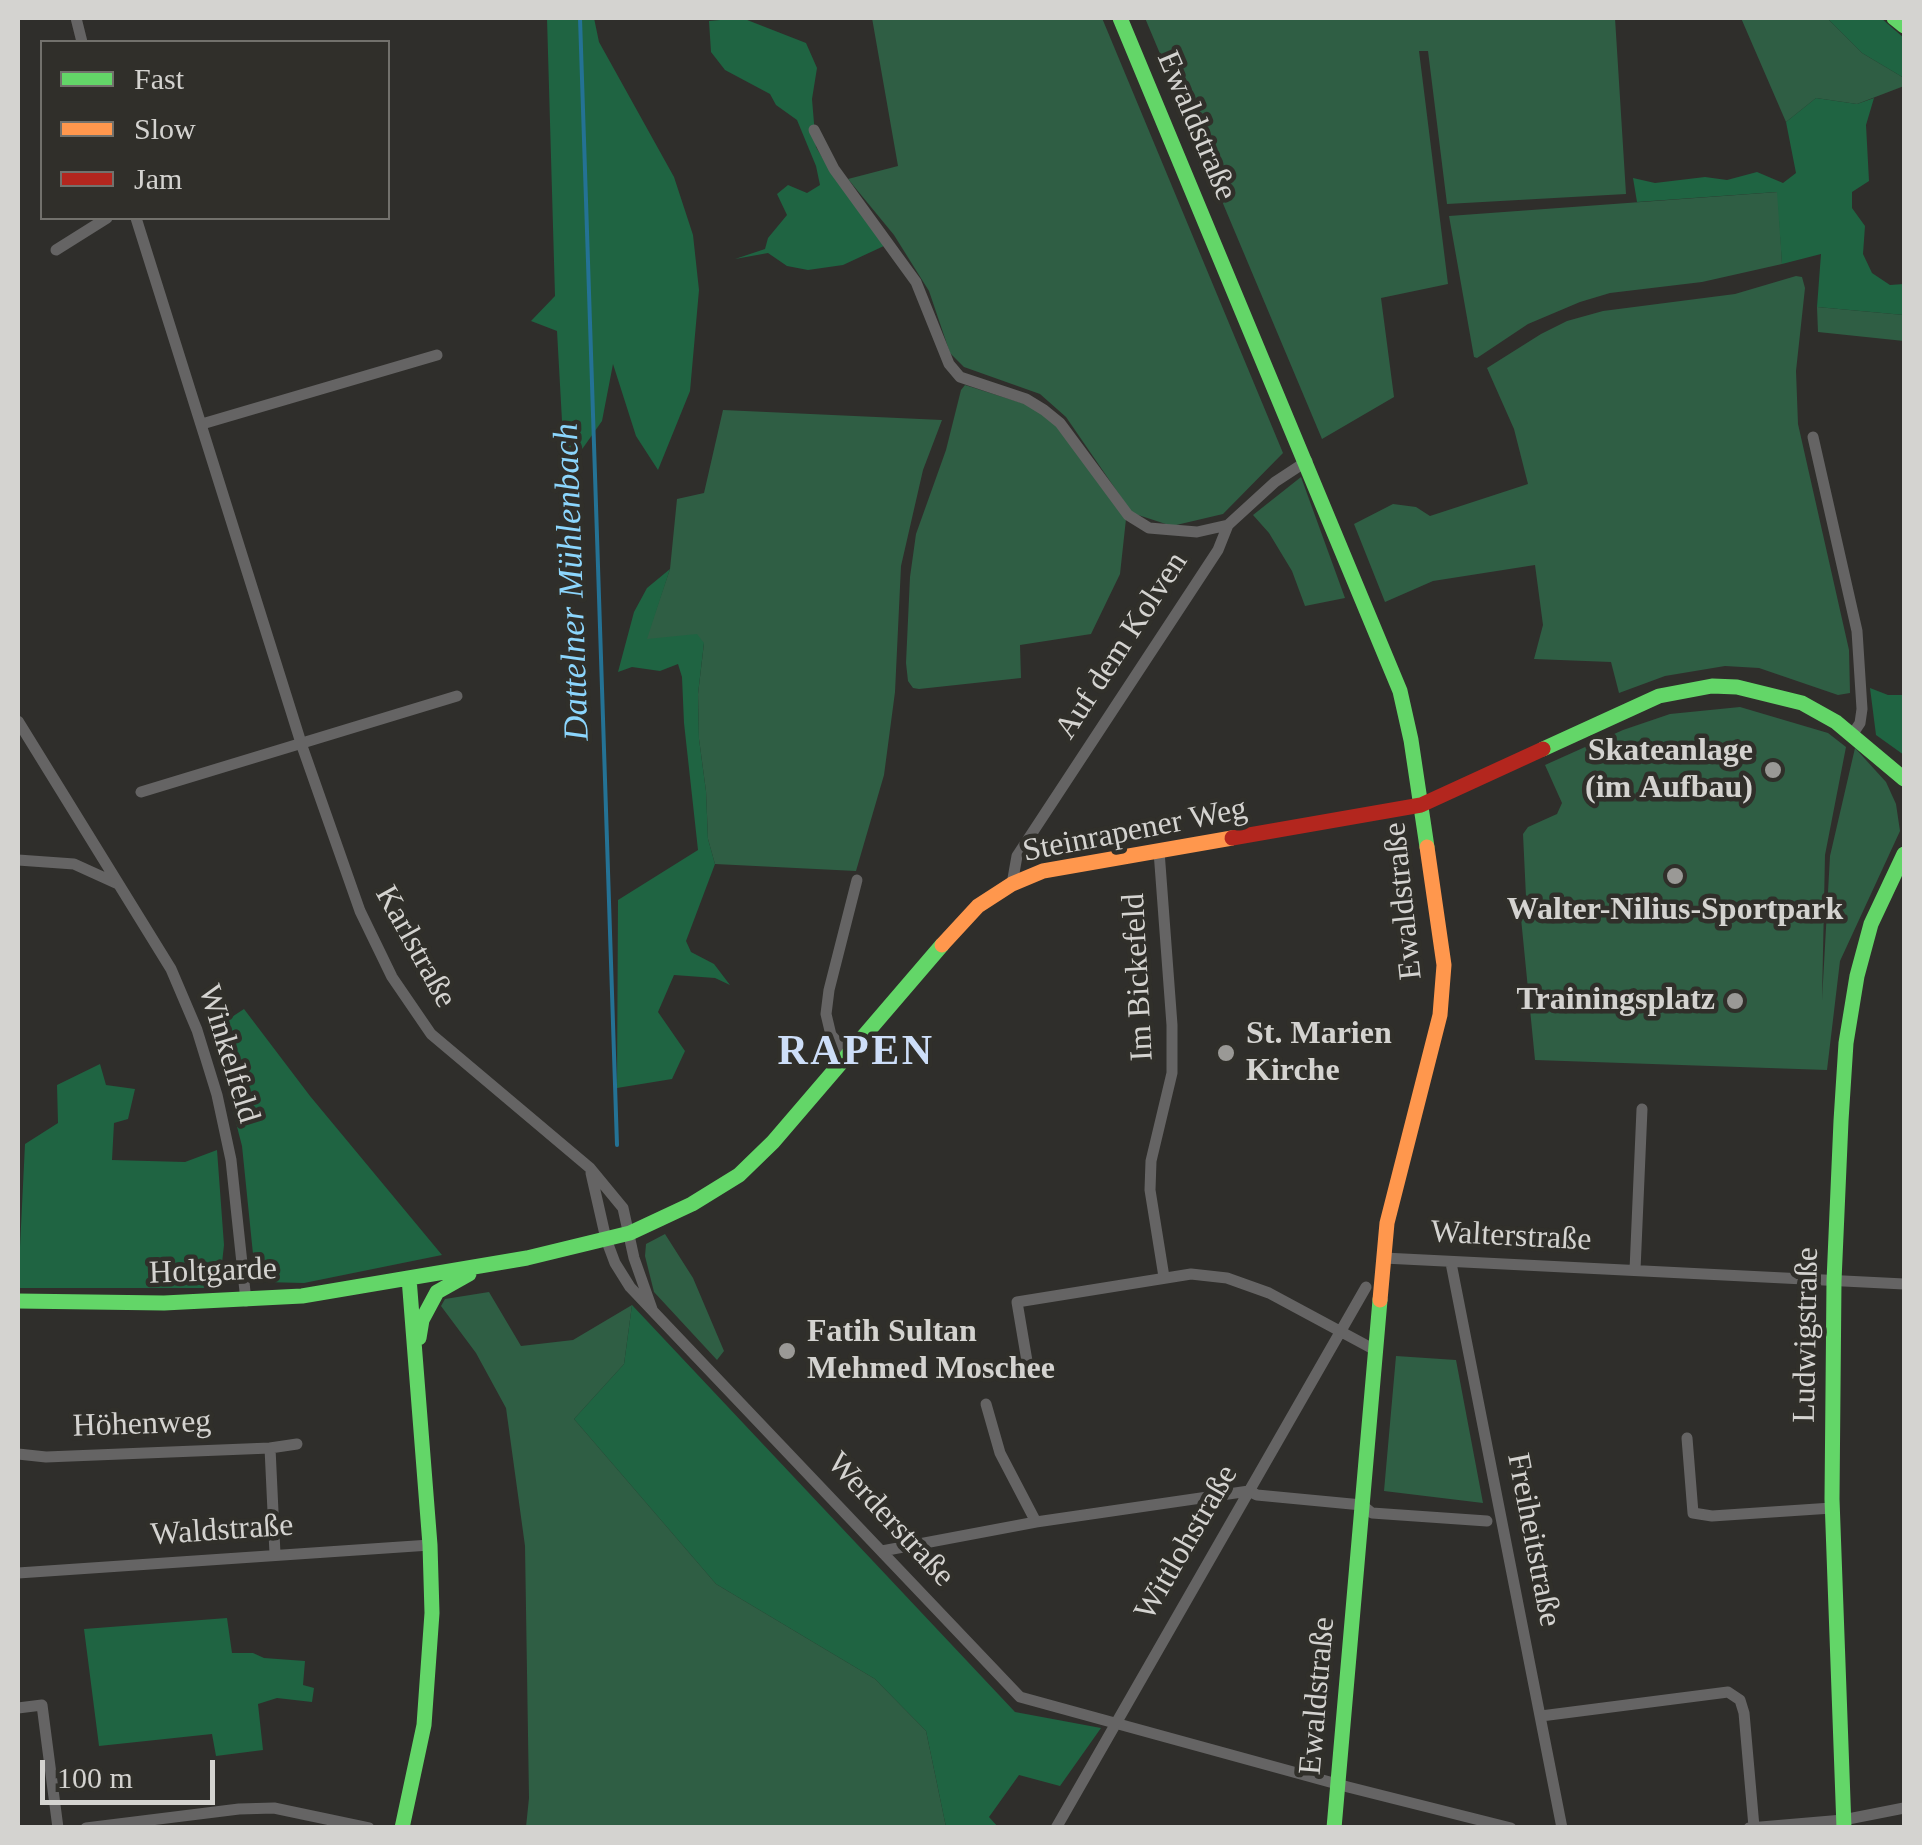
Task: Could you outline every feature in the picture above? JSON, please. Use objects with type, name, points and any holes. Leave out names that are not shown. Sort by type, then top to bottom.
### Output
[{"type":"street","name":"Ewaldstraße","points":[[1120,18],[1400,691],[1444,965],[1440,1015],[1387,1223],[1334,1828]]},
{"type":"street","points":[[1894,18],[1904,26]]},
{"type":"street","points":[[814,130],[834,168],[916,282],[950,364],[960,377],[1026,398],[1044,410],[1060,423],[1128,515],[1149,528],[1197,532],[1228,525]]},
{"type":"street","points":[[56,250],[104,220]]},
{"type":"street","name":"Karlstraße","points":[[137,220],[302,746],[360,911],[392,977],[431,1034],[590,1168],[623,1208],[630,1233]]},
{"type":"street","points":[[202,424],[437,355]]},
{"type":"street","points":[[1812,437],[1857,630],[1862,709],[1860,724],[1852,735]]},
{"type":"street","name":"Auf dem Kolven","points":[[1012,884],[1017,856],[1218,550],[1228,525],[1275,482],[1307,461]]},
{"type":"street","name":"Steinrapener Weg","points":[[415,1277],[630,1233],[692,1204],[738,1175],[774,1142],[846,1054],[978,906],[1012,884],[1043,871],[1421,805],[1659,696],[1712,686],[1770,692],[1802,703],[1901,773]]},
{"type":"street","points":[[141,792],[457,696]]},
{"type":"street","name":"Winkelfeld","points":[[18,721],[171,969],[197,1030],[230,1160],[246,1301]]},
{"type":"street","name":"Im Bickefeld","points":[[1158,851],[1172,1025],[1172,1073],[1151,1160],[1150,1190],[1164,1276]]},
{"type":"street","name":"Ludwigstraße","points":[[1844,1824],[1832,1508],[1834,1281],[1846,1042],[1871,924],[1904,854]]},
{"type":"street","points":[[18,860],[74,864],[118,884]]},
{"type":"street","points":[[846,1054],[831,1035],[826,1014],[857,880]]},
{"type":"street","name":"Walterstraße","points":[[1635,1270],[1642,1109]]},
{"type":"street","points":[[590,1168],[606,1240]]},
{"type":"street","name":"Werderstraße","points":[[630,1233],[634,1258],[652,1310]]},
{"type":"street","name":"Werderstraße","points":[[606,1240],[614,1263],[630,1288],[1020,1698],[1510,1828]]},
{"type":"street","name":"Walterstraße","points":[[1384,1258],[1904,1284]]},
{"type":"street","name":"Freiheitstraße","points":[[1450,1263],[1562,1828]]},
{"type":"street","points":[[422,1320],[437,1292],[491,1264]]},
{"type":"street","points":[[1029,1373],[1017,1302],[1191,1274],[1227,1278],[1268,1293],[1375,1350]]},
{"type":"street","points":[[415,1277],[422,1320],[417,1356]]},
{"type":"street","points":[[402,1828],[430,1673],[430,1546],[415,1277]]},
{"type":"street","name":"Holtgarde","points":[[18,1301],[246,1301],[415,1277]]},
{"type":"street","name":"Wittlohstraße","points":[[1056,1828],[1366,1287]]},
{"type":"street","points":[[986,1404],[1000,1454],[1036,1522]]},
{"type":"street","points":[[1686,1438],[1692,1513],[1712,1516],[1832,1508]]},
{"type":"street","name":"Höhenweg","points":[[18,1454],[46,1457],[297,1444]]},
{"type":"street","points":[[270,1448],[276,1554]]},
{"type":"street","points":[[882,1550],[1036,1522],[1248,1492],[1362,1505],[1372,1513],[1488,1521]]},
{"type":"street","name":"Waldstraße","points":[[18,1574],[430,1546]]},
{"type":"street","points":[[1541,1716],[1728,1692],[1740,1700],[1744,1714],[1752,1827],[1844,1824],[1904,1808]]},
{"type":"street","points":[[18,1708],[42,1706],[58,1828]]},
{"type":"street","points":[[86,1828],[274,1808],[368,1828]]},
{"type":"green space","points":[[547,18],[594,18],[599,42],[674,177],[693,235],[699,290],[690,391],[658,470],[636,436],[613,364],[602,421],[578,455],[564,457],[557,331],[531,321],[555,296]]},
{"type":"green space","points":[[742,18],[806,43],[817,68],[812,99],[816,147],[886,245],[843,265],[808,270],[787,266],[768,253],[735,259],[765,249],[768,238],[787,215],[777,194],[788,185],[807,193],[820,185],[797,120],[776,105],[770,94],[725,70],[711,52],[709,21]]},
{"type":"green space","points":[[872,18],[1102,18],[1283,453],[1223,514],[1172,526],[1132,513],[1066,417],[1040,394],[964,367],[950,353],[929,291],[894,235],[848,179],[898,166]]},
{"type":"green space","points":[[1145,18],[1615,18],[1626,194],[1447,204],[1428,51],[1419,51],[1448,284],[1381,298],[1394,397],[1322,439]]},
{"type":"green space","points":[[1741,18],[1827,18],[1862,53],[1904,78],[1904,86],[1857,104],[1816,98],[1786,122]]},
{"type":"green space","points":[[1827,18],[1881,18],[1904,38],[1904,78],[1862,53]]},
{"type":"green space","points":[[1816,98],[1857,104],[1874,98],[1866,125],[1869,181],[1852,192],[1852,208],[1865,226],[1863,254],[1872,273],[1890,285],[1904,284],[1904,315],[1817,307],[1821,254],[1782,264],[1777,192],[1637,202],[1633,178],[1655,183],[1705,177],[1727,180],[1757,172],[1783,183],[1796,173],[1786,122]]},
{"type":"green space","points":[[1778,192],[1782,264],[1702,282],[1610,293],[1580,302],[1528,324],[1474,357],[1449,216]]},
{"type":"green space","points":[[1802,277],[1805,288],[1796,371],[1798,424],[1849,650],[1850,693],[1838,695],[1759,668],[1725,666],[1665,676],[1619,693],[1611,662],[1534,659],[1543,625],[1535,565],[1433,581],[1385,602],[1354,524],[1393,504],[1416,507],[1430,516],[1528,484],[1514,429],[1487,368],[1567,321],[1603,311],[1735,294]]},
{"type":"green space","points":[[1817,307],[1904,315],[1904,341],[1818,332]]},
{"type":"green space","points":[[965,385],[1028,405],[1049,416],[1126,519],[1120,574],[1091,634],[1020,645],[1021,678],[919,689],[908,681],[906,663],[916,534]]},
{"type":"green space","points":[[723,410],[942,420],[923,470],[901,566],[895,692],[884,775],[856,871],[715,864],[708,839],[699,739],[698,694],[704,643],[646,639],[670,569],[677,499],[704,493]]},
{"type":"green space","points":[[1301,477],[1345,598],[1305,606],[1292,571],[1253,515]]},
{"type":"green space","points":[[670,569],[647,639],[697,634],[704,643],[698,694],[699,739],[708,839],[715,864],[686,941],[691,952],[714,964],[730,985],[715,978],[674,975],[658,1012],[685,1051],[672,1079],[617,1088],[618,900],[698,850],[678,664],[660,671],[632,667],[618,672],[634,612],[647,588]]},
{"type":"green space","points":[[1870,688],[1888,695],[1904,695],[1904,755],[1876,735]]},
{"type":"green space","name":"Walter-Nilius-Sportpark","points":[[1740,707],[1828,733],[1846,747],[1825,855],[1822,1000],[1830,856],[1855,748],[1886,782],[1896,804],[1900,831],[1840,961],[1827,1070],[1535,1060],[1519,898],[1526,897],[1523,834],[1528,827],[1557,814],[1562,803],[1545,765],[1670,714]]},
{"type":"green space","points":[[244,1009],[310,1096],[442,1255],[304,1283],[263,1282],[253,1254],[242,1146],[212,1030]]},
{"type":"green space","points":[[100,1064],[106,1085],[135,1089],[128,1119],[114,1123],[112,1160],[185,1162],[217,1150],[224,1245],[220,1281],[207,1288],[18,1288],[25,1144],[58,1123],[57,1085]]},
{"type":"green space","points":[[665,1234],[693,1278],[724,1351],[717,1360],[654,1292],[646,1244]]},
{"type":"green space","points":[[489,1292],[521,1346],[573,1340],[632,1305],[624,1364],[574,1419],[716,1584],[875,1679],[926,1731],[946,1827],[526,1827],[529,1798],[525,1546],[506,1408],[476,1353],[441,1306],[445,1299]]},
{"type":"green space","points":[[632,1305],[1015,1712],[1101,1728],[1060,1786],[1019,1775],[989,1817],[998,1827],[946,1827],[926,1731],[875,1679],[716,1584],[574,1419],[624,1364]]},
{"type":"green space","points":[[1396,1356],[1456,1360],[1483,1503],[1384,1491]]},
{"type":"green space","points":[[227,1618],[232,1653],[305,1661],[303,1685],[314,1688],[312,1702],[277,1698],[258,1704],[263,1750],[216,1756],[212,1734],[99,1746],[84,1629]]},
{"type":"waterway","name":"Dattelner Mühlenbach","points":[[580,18],[617,1145]]},
{"type":"traffic: fast","points":[[1120,18],[1400,691],[1427,847]]},
{"type":"traffic: fast","points":[[1894,18],[1904,26]]},
{"type":"traffic: fast","points":[[1543,749],[1659,696],[1712,686],[1737,687],[1802,703],[1836,722],[1904,779]]},
{"type":"traffic: fast","points":[[1844,1828],[1832,1499],[1834,1281],[1841,1121],[1846,1043],[1857,976],[1871,924],[1904,854]]},
{"type":"traffic: fast","points":[[18,1301],[164,1303],[302,1296],[527,1258],[630,1233],[692,1204],[739,1175],[773,1142],[942,945]]},
{"type":"traffic: fast","points":[[419,1338],[422,1320],[437,1292],[469,1274]]},
{"type":"traffic: fast","points":[[402,1828],[424,1725],[432,1613],[409,1278]]},
{"type":"traffic: fast","points":[[1334,1828],[1380,1300]]},
{"type":"traffic: slow","points":[[942,945],[978,906],[1012,884],[1043,871],[1232,838]]},
{"type":"traffic: slow","points":[[1380,1300],[1387,1223],[1440,1015],[1444,965],[1427,847]]},
{"type":"traffic: jam","points":[[1232,838],[1421,805],[1543,749]]},
{"type":"place","name":"Skateanlage (im Aufbau)","points":[[1773,770]]},
{"type":"place","name":"Walter-Nilius-Sportpark","points":[[1675,876]]},
{"type":"place","name":"Trainingsplatz","points":[[1735,1001]]},
{"type":"place","name":"St. Marien Kirche","points":[[1226,1053]]},
{"type":"place","name":"Fatih Sultan Mehmed Moschee","points":[[787,1351]]},
{"type":"district","name":"RAPEN","points":[[856,1053]]}]
